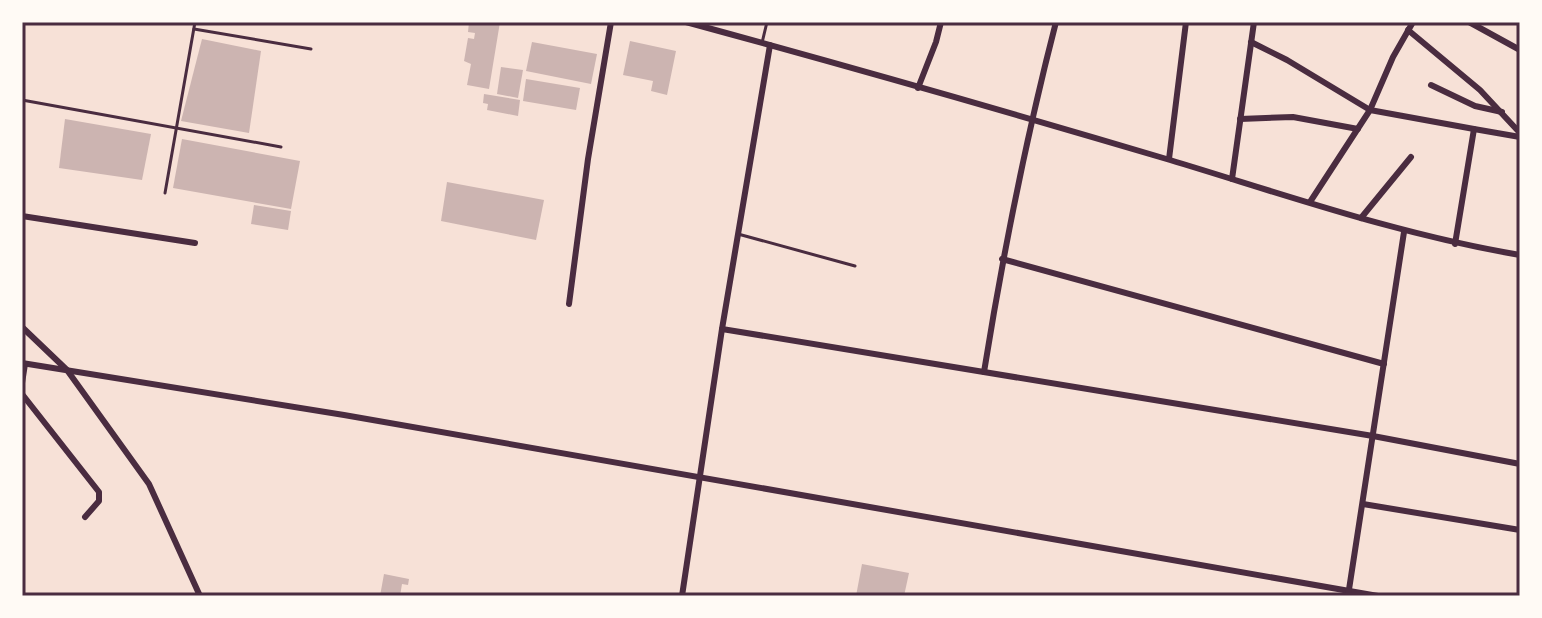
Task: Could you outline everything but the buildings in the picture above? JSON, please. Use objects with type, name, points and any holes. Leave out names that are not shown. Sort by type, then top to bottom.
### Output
[{"type":"street","points":[[569,304],[588,159],[611,22]]},
{"type":"street","points":[[686,22],[1169,159],[1404,232],[1520,255]]},
{"type":"street","points":[[918,88],[929,64],[941,22]]},
{"type":"street","points":[[984,372],[1002,259],[1056,22]]},
{"type":"street","points":[[1169,159],[1186,22]]},
{"type":"street","points":[[1232,179],[1254,22]]},
{"type":"street","points":[[1310,202],[1370,110],[1393,57],[1413,22]]},
{"type":"street","points":[[1469,22],[1520,50]]},
{"type":"street","points":[[1408,30],[1502,112],[1520,135]]},
{"type":"street","points":[[1251,42],[1298,66],[1370,110],[1520,135]]},
{"type":"street","points":[[682,596],[766,44]]},
{"type":"street","points":[[1431,85],[1475,106],[1502,112]]},
{"type":"street","points":[[1240,119],[1293,117],[1358,129]]},
{"type":"street","points":[[1455,244],[1474,129]]},
{"type":"street","points":[[1361,218],[1411,157]]},
{"type":"street","points":[[22,216],[195,243]]},
{"type":"street","points":[[1348,593],[1404,232]]},
{"type":"street","points":[[1002,259],[1384,364]]},
{"type":"street","points":[[22,327],[67,370],[149,484],[200,596]]},
{"type":"street","points":[[722,329],[1373,436],[1520,464]]},
{"type":"street","points":[[22,383],[23,363],[344,415],[1378,596]]},
{"type":"street","points":[[22,394],[99,492],[99,501],[85,517]]},
{"type":"street","points":[[1363,504],[1520,530]]},
{"type":"lane","points":[[165,193],[195,22]]},
{"type":"lane","points":[[766,44],[767,22]]},
{"type":"lane","points":[[194,29],[311,49]]},
{"type":"lane","points":[[22,100],[281,147]]},
{"type":"lane","points":[[738,234],[855,266]]}]
